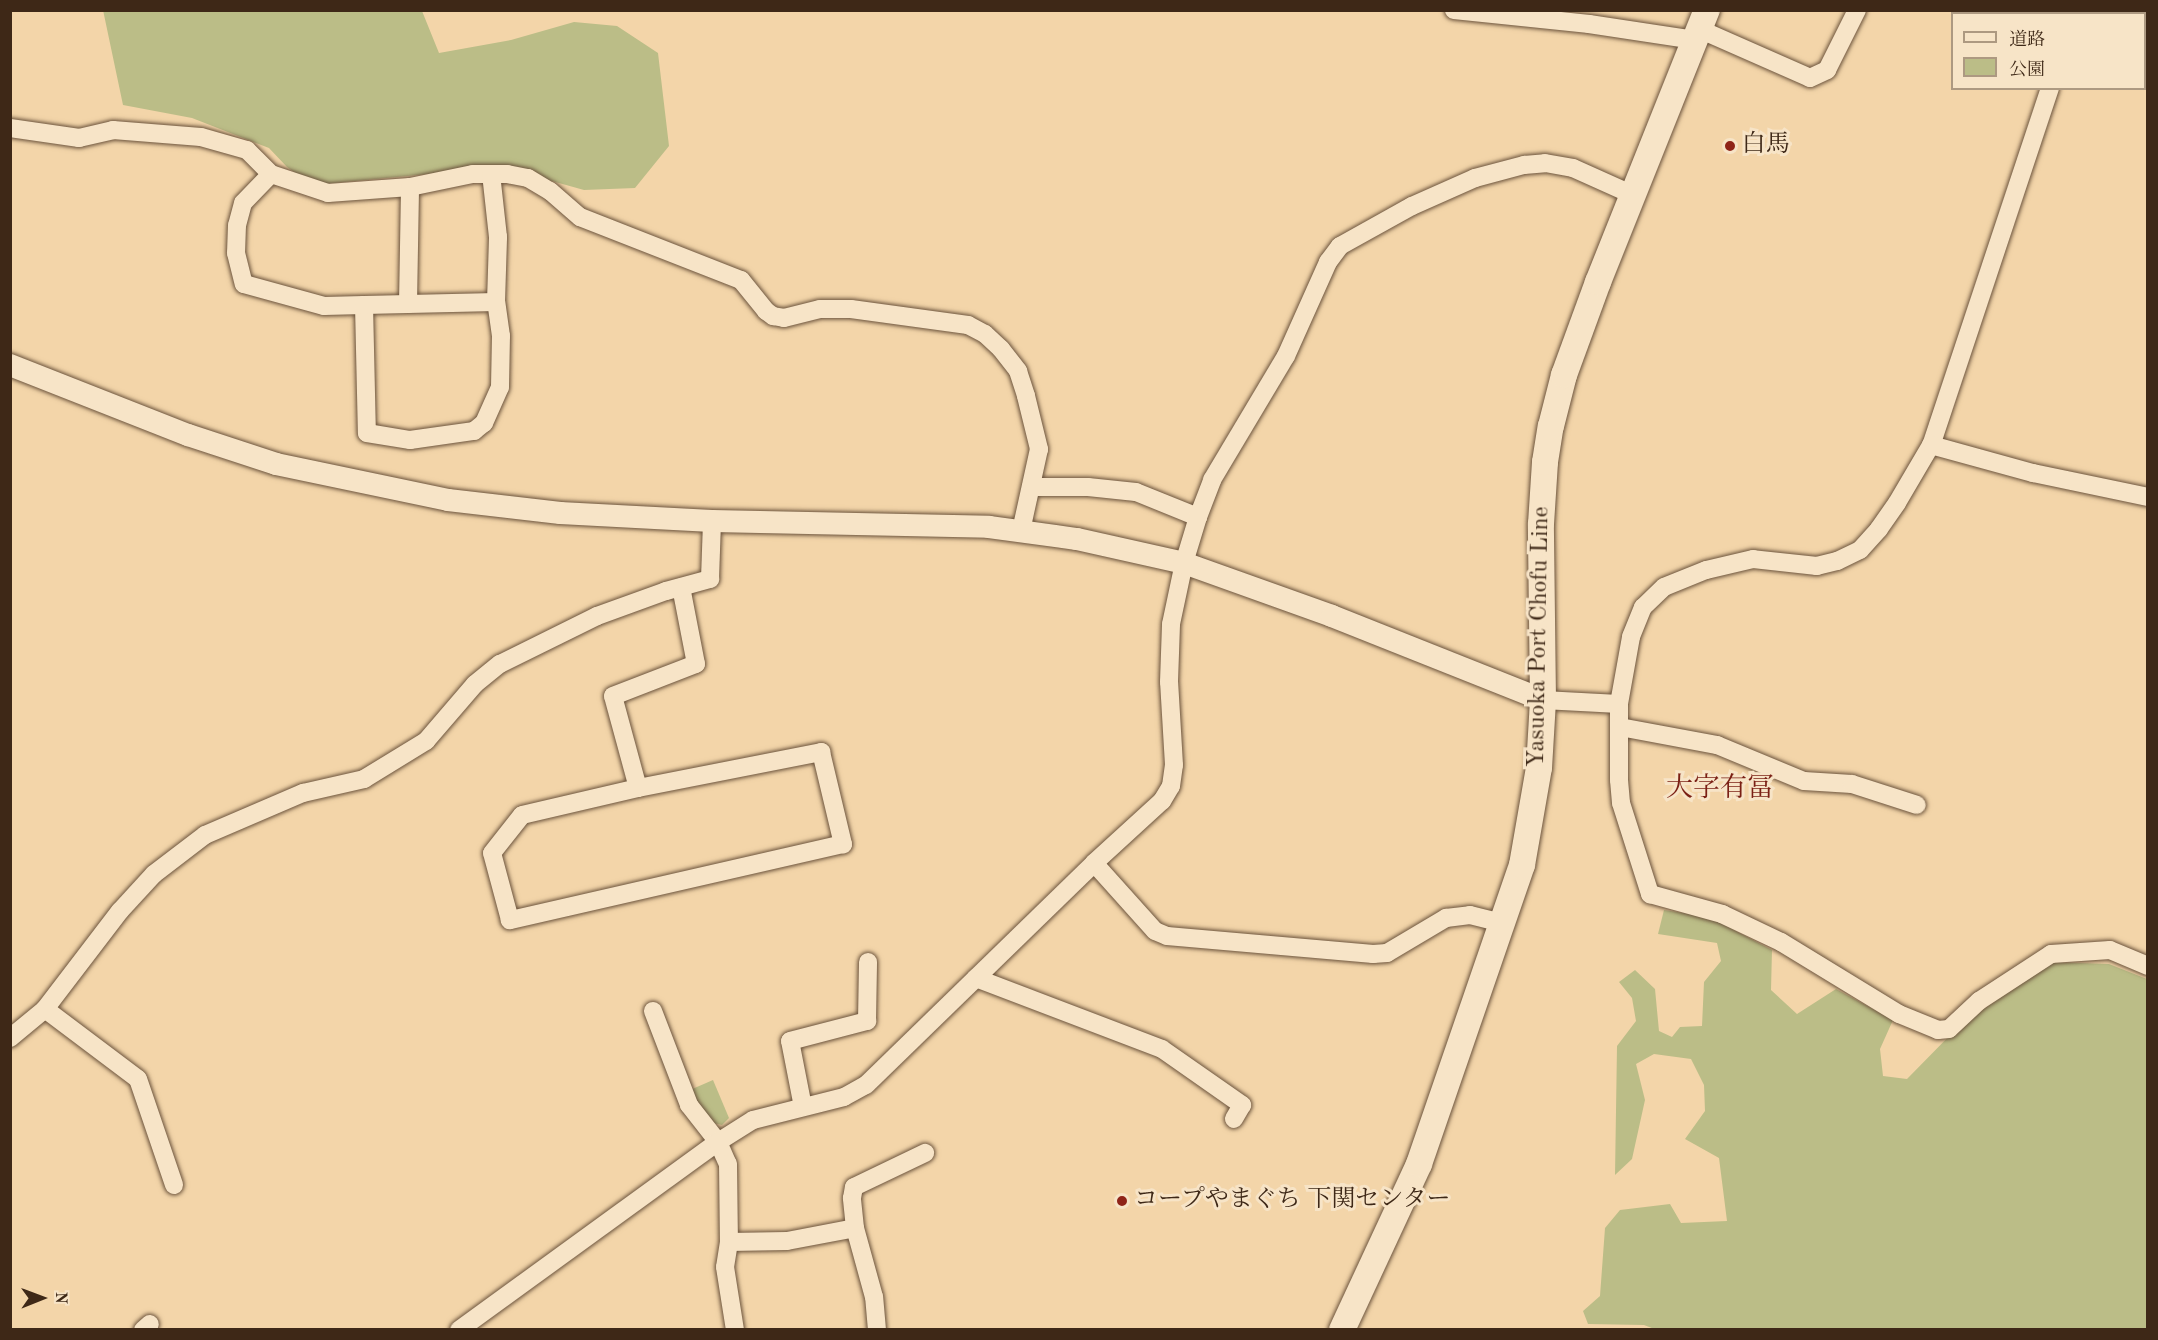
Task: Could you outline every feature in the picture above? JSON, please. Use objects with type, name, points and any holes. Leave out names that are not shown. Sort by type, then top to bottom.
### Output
[{"type":"main road","name":"Yasuoka Port Chofu Line","points":[[1342,1329],[1419,1164],[1522,865],[1539,768],[1543,700],[1541,524],[1550,435],[1564,375],[1700,27]]},
{"type":"street","points":[[1454,10],[1589,24],[1700,27],[1810,78],[1827,70],[1857,10]]},
{"type":"street","points":[[2049,90],[1931,445],[1879,529],[1860,550],[1838,561],[1817,566],[1753,559],[1706,570],[1664,587],[1643,607],[1631,637],[1619,704],[1618,780],[1621,803],[1650,894],[1722,914],[1781,942],[1899,1014],[1938,1030],[1949,1029],[1979,1001],[2051,954],[2066,951],[2110,950],[2148,966]]},
{"type":"street","points":[[10,128],[79,138],[113,130],[201,137],[247,150],[271,174],[328,193],[410,188],[473,174],[528,178],[550,191],[580,217],[741,280],[766,311],[773,316],[784,318],[820,309],[851,309],[968,325],[985,334],[1018,371],[1026,396],[1039,449],[1021,531]]},
{"type":"street","points":[[459,1329],[718,1142],[753,1120],[844,1097],[866,1085],[1094,863],[1162,801],[1171,786],[1174,765],[1169,682],[1172,624],[1184,564],[1198,517],[1212,480],[1286,356],[1328,262],[1340,246],[1412,206],[1475,178],[1524,165],[1545,163],[1573,168],[1633,195]]},
{"type":"street","points":[[271,174],[243,203],[237,225],[236,253],[244,284],[324,306],[496,302]]},
{"type":"street","points":[[364,305],[367,433],[410,440],[474,431],[484,423],[500,387],[501,336],[496,302],[498,237],[491,174]]},
{"type":"street","points":[[408,304],[410,188]]},
{"type":"street","points":[[10,365],[188,435],[276,464],[332,478],[506,508],[711,521],[989,527],[1077,539],[1184,564],[1332,616],[1543,700],[1619,704]]},
{"type":"street","points":[[1931,445],[2033,473],[2148,497]]},
{"type":"street","points":[[1031,487],[1088,487],[1136,492],[1198,517]]},
{"type":"street","points":[[10,1038],[45,1009],[120,911],[154,874],[205,835],[303,793],[364,779],[426,741],[475,684],[500,664],[597,616],[710,579],[711,521]]},
{"type":"street","points":[[638,788],[613,696],[696,664],[681,587]]},
{"type":"street","points":[[1620,728],[1708,743],[1741,754],[1804,782],[1852,784],[1917,805]]},
{"type":"street","points":[[822,752],[843,844],[510,920],[492,852],[522,815],[638,788],[822,752]]},
{"type":"street","points":[[1094,863],[1155,931],[1167,936],[1373,954],[1386,953],[1453,916],[1470,915],[1502,923]]},
{"type":"street","points":[[803,1107],[790,1041],[867,1021],[868,962]]},
{"type":"street","points":[[976,978],[1161,1049],[1242,1105],[1234,1119]]},
{"type":"street","points":[[45,1009],[138,1079],[174,1185]]},
{"type":"street","points":[[653,1011],[675,1047],[689,1106],[718,1142],[728,1164],[729,1242],[725,1267],[735,1329]]},
{"type":"street","points":[[878,1329],[874,1297],[855,1228],[852,1198],[854,1187],[925,1153]]},
{"type":"street","points":[[729,1242],[787,1241],[855,1228]]},
{"type":"green space","points":[[103,10],[422,11],[439,53],[511,40],[574,22],[617,26],[658,53],[669,146],[635,188],[584,190],[502,167],[313,185],[287,167],[269,148],[192,118],[123,105]]},
{"type":"green space","points":[[1664,910],[1709,917],[1772,950],[1771,990],[1797,1014],[1836,989],[1893,1020],[1880,1049],[1883,1076],[1907,1079],[1959,1026],[2052,962],[2109,964],[2147,979],[2147,1329],[1657,1330],[1644,1325],[1588,1324],[1583,1311],[1600,1296],[1605,1228],[1620,1210],[1670,1204],[1681,1223],[1727,1221],[1719,1158],[1685,1139],[1705,1111],[1704,1085],[1691,1059],[1654,1054],[1636,1064],[1645,1100],[1632,1159],[1615,1175],[1617,1046],[1636,1021],[1632,998],[1619,982],[1635,970],[1655,989],[1659,1031],[1672,1037],[1680,1027],[1702,1026],[1704,982],[1721,961],[1717,943],[1658,934]]},
{"type":"green space","points":[[713,1080],[729,1118],[722,1125],[709,1122],[690,1090]]},
{"type":"place","name":"白馬","points":[[1730,146]]},
{"type":"place","name":"コープやまぐち 下関センター","points":[[1122,1201]]},
{"type":"district","name":"大字有冨","points":[[1720,789]]}]
